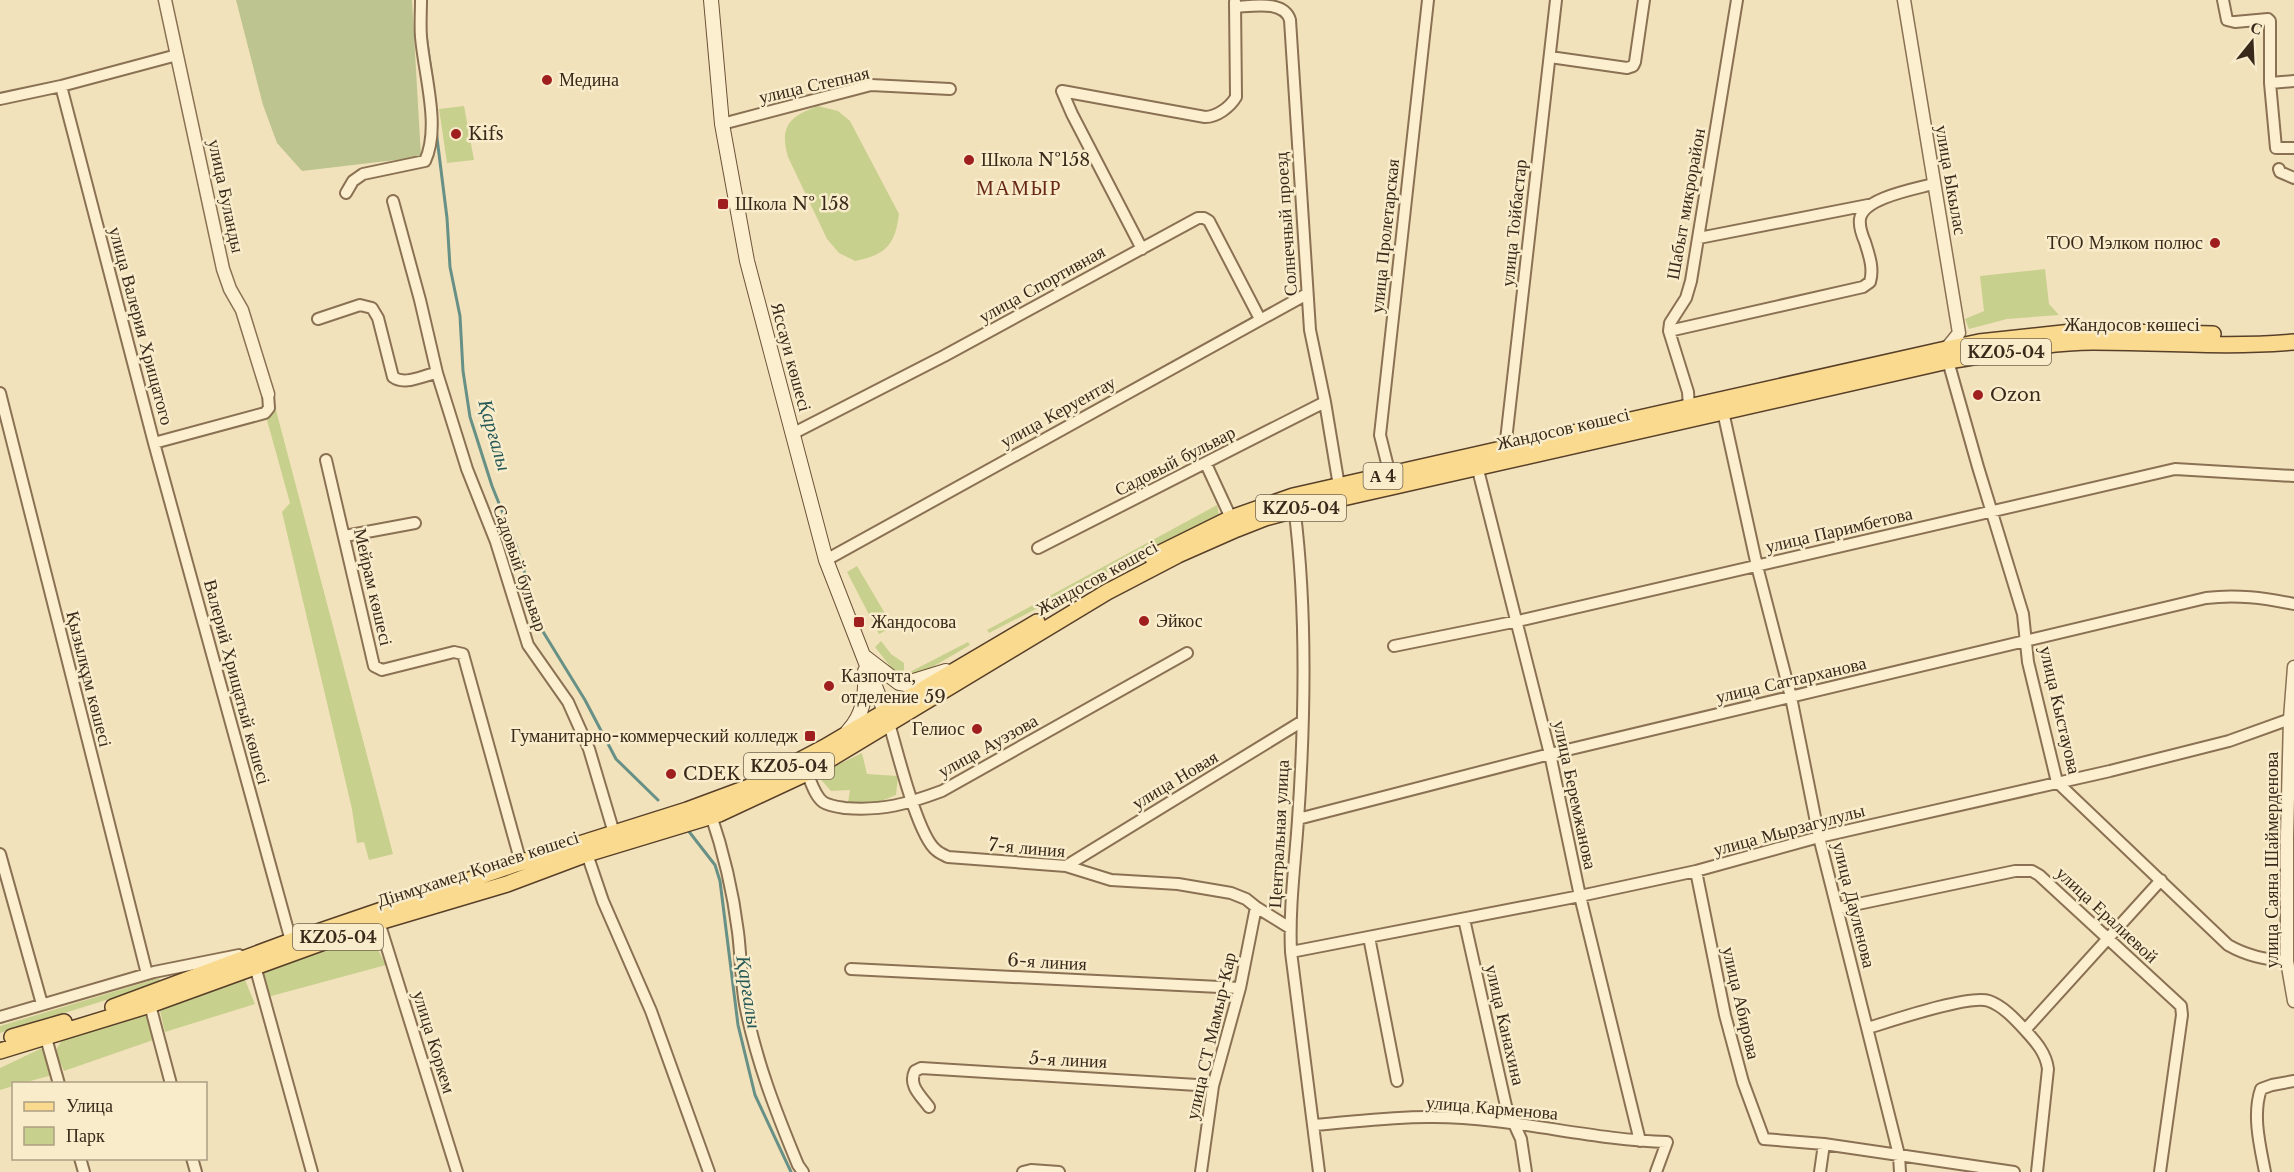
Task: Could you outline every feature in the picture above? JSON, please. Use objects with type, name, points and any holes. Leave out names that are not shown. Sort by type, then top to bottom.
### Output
[{"type":"main road","name":"Яссауи көшесі","points":[[711,0],[722,124],[747,261],[826,561],[887,717]]},
{"type":"main road","name":"Жандосов көшесі","points":[[1947,355],[1978,342],[2081,331],[2254,335],[2294,332]]},
{"type":"main road","name":"Жандосов көшесі","points":[[959,667],[1110,580],[1232,518],[1947,355],[2091,342],[2239,345],[2294,342]]},
{"type":"main road","name":"Жандосов көшесі","points":[[887,717],[1107,592],[1178,555],[1294,503],[1339,486],[1390,475],[1476,462],[1505,449],[1689,407],[1722,407]]},
{"type":"main road","points":[[864,657],[899,683],[904,684],[959,667]]},
{"type":"main road","points":[[825,747],[846,733],[857,721],[866,687],[864,657]]},
{"type":"main road","name":"KZ05-04","points":[[887,717],[904,700],[959,667]]},
{"type":"main road","name":"Дінмұхамед Қонаев көшесі","points":[[709,810],[825,747],[887,717]]},
{"type":"main road","name":"Дінмұхамед Қонаев көшесі","points":[[0,1040],[97,1013],[272,948],[289,936],[614,833],[672,821],[709,810],[807,773],[887,717]]},
{"type":"main road","name":"Дінмұхамед Қонаев көшесі","points":[[0,1051],[150,1005],[379,922],[507,884],[672,821]]},
{"type":"street","name":"улица Буланды","points":[[165,0],[223,268],[230,289],[242,310],[268,394]]},
{"type":"street","points":[[346,193],[353,181],[363,174],[425,161],[429,152],[432,141],[429,100],[420,35],[422,0]]},
{"type":"street","name":"улица Пролетарская","points":[[1390,475],[1380,435],[1428,0]]},
{"type":"street","name":"улица Тойбастар","points":[[1505,449],[1556,0]]},
{"type":"street","points":[[1550,57],[1628,68],[1633,66],[1644,0]]},
{"type":"street","name":"Шабыт микрорайон","points":[[1669,331],[1670,324],[1686,298],[1691,281],[1737,0]]},
{"type":"street","name":"улица Ыкылас","points":[[1904,0],[1959,333],[1947,355]]},
{"type":"street","points":[[2223,0],[2227,20],[2235,22],[2268,19],[2270,21],[2270,83],[2276,148],[2294,148]]},
{"type":"street","points":[[1142,249],[1091,153],[1062,92],[1212,117],[1234,101],[1236,96],[1235,3]]},
{"type":"street","name":"Солнечный проезд","points":[[1235,3],[1282,8],[1290,20],[1310,330],[1339,486]]},
{"type":"street","points":[[0,99],[61,86],[177,55]]},
{"type":"street","points":[[2270,83],[2294,81]]},
{"type":"street","name":"улица Степная","points":[[722,124],[871,85],[950,89]]},
{"type":"street","name":"улица Валерия Хрищатого","points":[[61,86],[154,443],[265,413],[269,408],[268,394]]},
{"type":"street","points":[[2279,169],[2280,172],[2294,178]]},
{"type":"street","points":[[1699,238],[1868,205],[1908,190],[1933,184]]},
{"type":"street","name":"Садовый бульвар","points":[[393,201],[437,373],[467,469],[496,542],[528,645],[568,702],[589,749],[614,833]]},
{"type":"street","points":[[1689,407],[1688,392],[1669,331],[1863,287],[1870,282],[1872,274],[1861,232],[1860,218],[1868,205]]},
{"type":"street","name":"улица Спортивная","points":[[792,434],[944,356],[1198,218],[1209,221],[1260,319]]},
{"type":"street","name":"улица Керуентау","points":[[826,561],[1307,294]]},
{"type":"street","points":[[318,319],[360,305],[372,308],[378,318],[393,377],[397,381],[405,381],[437,373]]},
{"type":"street","name":"улица Кыстауова","points":[[1947,355],[1977,467],[2023,614],[2028,662],[2057,782],[2228,945],[2244,954],[2265,960],[2287,961]]},
{"type":"street","name":"Қызылқұм көшесі","points":[[0,393],[147,974]]},
{"type":"street","name":"Садовый бульвар","points":[[1038,548],[1325,402]]},
{"type":"street","name":"улица Дауленова","points":[[1722,407],[1756,566],[1791,696],[1820,837],[1899,1155],[1900,1172]]},
{"type":"street","name":"Валерий Хрищатый көшесі","points":[[154,443],[289,936]]},
{"type":"street","name":"Мейрам көшесі","points":[[326,460],[374,666],[382,670],[454,652],[463,654],[521,863]]},
{"type":"street","name":"улица Беремжанова","points":[[1476,462],[1518,621],[1550,754],[1580,896],[1640,1141]]},
{"type":"street","points":[[1206,464],[1232,518]]},
{"type":"street","name":"улица Паримбетова","points":[[1394,646],[1518,621],[1993,513],[2175,469],[2294,476]]},
{"type":"street","name":"Центральная улица","points":[[1294,503],[1301,586],[1301,722],[1298,819],[1290,928],[1291,952],[1319,1172]]},
{"type":"street","points":[[345,536],[415,523]]},
{"type":"street","name":"улица Саттарханова","points":[[1298,819],[1550,754],[2218,597],[2229,595],[2264,598],[2294,604]]},
{"type":"street","name":"улица Ауэзова","points":[[807,773],[822,802],[834,807],[867,810],[891,808],[912,802],[942,791],[1188,653]]},
{"type":"street","name":"улица Саяна Шаймерденова","points":[[2294,667],[2287,961],[2294,1001]]},
{"type":"street","name":"улица Мырзагулулы","points":[[1291,952],[1696,872],[1820,837],[2229,741],[2292,713]]},
{"type":"street","name":"7-я линия","points":[[887,717],[912,802],[930,843],[935,850],[948,857],[1066,866],[1111,880],[1178,884],[1232,893],[1246,899],[1290,928]]},
{"type":"street","name":"улица Новая","points":[[1066,866],[1301,722]]},
{"type":"street","points":[[709,810],[722,854],[738,929],[745,1002],[754,1044],[771,1100],[803,1172]]},
{"type":"street","points":[[0,854],[42,1004]]},
{"type":"street","points":[[587,854],[603,901],[651,1011],[709,1172]]},
{"type":"street","name":"улица Ералиевой","points":[[1839,908],[2024,870],[2039,875],[2107,940],[2175,998],[2181,1006],[2182,1015],[2160,1172]]},
{"type":"street","name":"улица Абирова","points":[[1696,872],[1725,1015],[1743,1082],[1764,1140],[1824,1144]]},
{"type":"street","points":[[2025,1030],[2161,880]]},
{"type":"street","name":"улица СТ Мамыр-Кар","points":[[1201,1172],[1213,1086],[1240,988],[1256,907]]},
{"type":"street","name":"улица Канахина","points":[[1464,919],[1506,1106],[1521,1139],[1526,1172]]},
{"type":"street","name":"улица Коркем","points":[[379,922],[457,1172]]},
{"type":"street","points":[[1369,937],[1397,1081]]},
{"type":"street","points":[[0,1017],[147,974],[272,948]]},
{"type":"street","points":[[255,966],[312,1172]]},
{"type":"street","name":"6-я линия","points":[[852,969],[1240,988]]},
{"type":"street","points":[[1868,1028],[1971,1000],[1989,1000],[2006,1010],[2047,1058],[2048,1069],[2037,1172]]},
{"type":"street","points":[[150,1005],[171,1082]]},
{"type":"street","points":[[46,1038],[58,1082]]},
{"type":"street","name":"5-я линия","points":[[929,1107],[912,1084],[915,1071],[921,1068],[1213,1086]]},
{"type":"street","points":[[2265,1172],[2259,1139],[2257,1101],[2261,1089],[2272,1084],[2294,1081]]},
{"type":"street","name":"улица Карменова","points":[[1314,1125],[1434,1117],[1515,1123],[1640,1141],[1667,1142],[1656,1172]]},
{"type":"street","points":[[1820,1172],[1824,1144],[2014,1172]]},
{"type":"street","points":[[1023,1172],[1031,1170],[1059,1172]]},
{"type":"green space","points":[[236,0],[412,0],[421,157],[302,171],[277,143],[263,105]]},
{"type":"green space","name":"Kifs","points":[[464,106],[474,160],[447,163],[439,109]]},
{"type":"green space","points":[[818,106],[838,111],[850,121],[899,214],[895,234],[891,241],[887,247],[874,256],[855,261],[839,253],[827,239],[788,157],[785,137],[789,124],[800,114]]},
{"type":"green space","points":[[2045,269],[2049,304],[2059,315],[2007,319],[1969,329],[1965,319],[1984,311],[1980,276]]},
{"type":"green space","points":[[269,408],[276,410],[393,854],[369,860],[364,842],[357,843],[352,809],[282,512],[290,503],[265,413]]},
{"type":"green space","points":[[1217,505],[1219,515],[989,633],[987,630]]},
{"type":"green space","points":[[857,566],[893,627],[879,634],[847,572]]},
{"type":"green space","points":[[881,641],[891,654],[904,663],[904,674],[893,670],[875,647]]},
{"type":"green space","points":[[968,642],[970,645],[922,673],[908,673]]},
{"type":"green space","points":[[862,753],[867,774],[898,776],[896,795],[874,804],[848,803],[850,790],[831,791],[817,775]]},
{"type":"green space","points":[[374,934],[378,950],[386,965],[264,998],[256,969]]},
{"type":"green space","points":[[243,975],[255,1004],[165,1032],[160,1011]]},
{"type":"green space","points":[[159,978],[161,983],[0,1033],[0,1026]]},
{"type":"green space","points":[[152,1012],[159,1038],[64,1071],[57,1051],[64,1039]]},
{"type":"green space","points":[[48,1048],[56,1074],[27,1082],[12,1082],[12,1086],[0,1090],[0,1068],[40,1049]]},
{"type":"waterway","name":"Қарғалы","points":[[426,35],[433,85]]},
{"type":"waterway","name":"Қарғалы","points":[[436,130],[447,218],[450,267],[460,316],[463,371],[470,417],[492,486],[517,548],[542,630],[585,700],[616,759],[658,800]]},
{"type":"waterway","name":"Қарғалы","points":[[687,829],[715,865],[720,881],[738,1025],[755,1095],[791,1172]]},
{"type":"place","name":"Медина","points":[[547,80]]},
{"type":"place","name":"Kifs","points":[[456,134]]},
{"type":"place","name":"Школа №158","points":[[969,160]]},
{"type":"place","name":"Школа № 158","points":[[723,204]]},
{"type":"place","name":"ТОО Мэлком полюс","points":[[2215,243]]},
{"type":"place","name":"Ozon","points":[[1978,395]]},
{"type":"place","name":"Эйкос","points":[[1144,621]]},
{"type":"place","name":"Жандосова","points":[[859,622]]},
{"type":"place","name":"Казпочта, отделение 59","points":[[829,686]]},
{"type":"place","name":"Гелиос","points":[[977,729]]},
{"type":"place","name":"Гуманитарно-коммерческий колледж","points":[[810,736]]},
{"type":"place","name":"CDEK","points":[[671,774]]},
{"type":"district","name":"МАМЫР","points":[[1019,188]]}]
